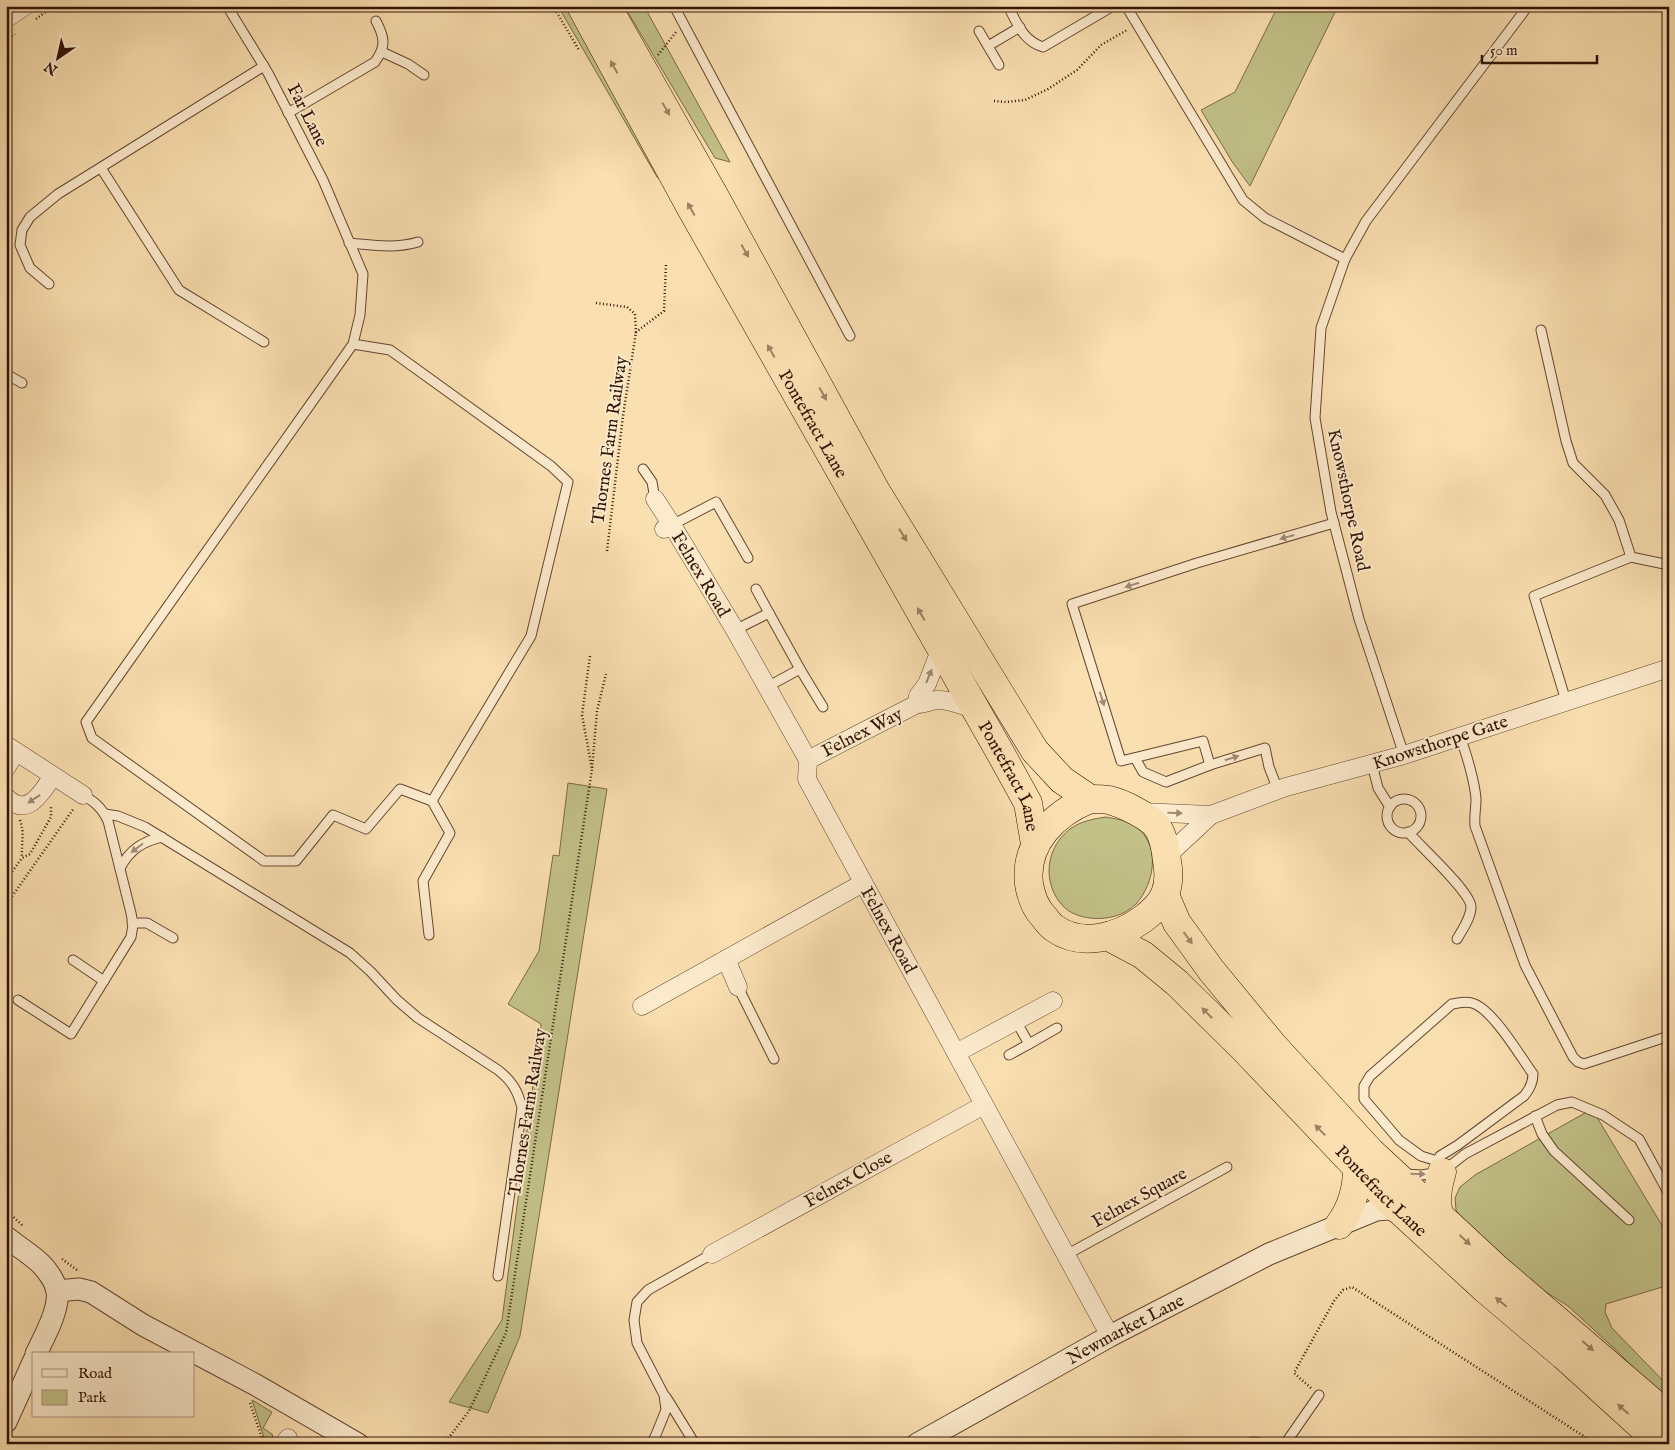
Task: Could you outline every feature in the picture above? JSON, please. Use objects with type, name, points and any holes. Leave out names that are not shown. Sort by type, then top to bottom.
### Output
[{"type":"highway","name":"Pontefract Lane","points":[[581,6],[696,218],[1028,803],[1035,844]]},
{"type":"highway","name":"Pontefract Lane","points":[[607,6],[715,197],[876,491],[1035,751],[1062,780],[1090,799]]},
{"type":"highway","points":[[1090,799],[1110,800],[1138,812],[1158,827],[1167,856],[1169,875],[1165,895],[1151,913],[1129,929],[1109,937],[1093,939],[1074,937],[1054,928],[1039,912],[1031,896],[1028,876],[1029,859],[1035,844],[1047,828],[1060,815],[1090,799]]},
{"type":"highway","name":"Pontefract Lane","points":[[1165,895],[1177,923],[1211,970],[1272,1044],[1371,1152],[1495,1267],[1650,1400],[1669,1422]]},
{"type":"highway","name":"Pontefract Lane","points":[[1109,937],[1143,955],[1177,983],[1245,1050],[1403,1214],[1564,1356],[1641,1426],[1657,1444]]},
{"type":"highway","points":[[1439,1166],[1436,1201],[1439,1216]]},
{"type":"highway","points":[[1339,1225],[1347,1215],[1355,1192],[1357,1168]]},
{"type":"street","name":"Felnex Road","points":[[655,499],[668,527],[735,630],[808,760],[807,779],[1110,1336]]},
{"type":"street","name":"Felnex Way","points":[[917,704],[918,696],[926,684],[941,648]]},
{"type":"street","name":"Knowsthorpe Gate","points":[[1167,856],[1211,815],[1278,790],[1404,755],[1566,701],[1668,670]]},
{"type":"street","name":"Felnex Way","points":[[808,760],[917,704],[937,700],[952,702],[976,710]]},
{"type":"street","points":[[6,768],[11,749],[49,781],[83,795]]},
{"type":"street","points":[[8,799],[17,804],[31,803],[37,800],[49,781]]},
{"type":"street","name":"Knowsthorpe Gate","points":[[1138,812],[1211,815]]},
{"type":"street","points":[[642,1006],[863,883]]},
{"type":"street","points":[[726,959],[738,987]]},
{"type":"street","points":[[956,1053],[1053,1001]]},
{"type":"street","name":"Felnex Close","points":[[712,1254],[984,1105]]},
{"type":"street","name":"Newmarket Lane","points":[[917,1444],[1110,1336],[1269,1254],[1376,1210],[1389,1209],[1403,1214]]},
{"type":"street","points":[[6,1238],[40,1263],[54,1282],[57,1291],[56,1305],[37,1352]]},
{"type":"street","points":[[57,1291],[79,1289],[91,1292],[143,1325],[194,1352]]},
{"type":"street","points":[[195,1353],[256,1385],[358,1444]]},
{"type":"street","points":[[6,1422],[32,1364]]},
{"type":"lane","name":"Far Lane","points":[[227,6],[264,66],[323,180],[363,274],[360,315],[353,344]]},
{"type":"lane","points":[[674,6],[850,336]]},
{"type":"lane","points":[[1008,6],[1025,36],[1033,44],[1043,47],[1113,6]]},
{"type":"lane","points":[[1126,6],[1243,200],[1265,218],[1345,259]]},
{"type":"lane","name":"Knowsthorpe Road","points":[[1404,755],[1359,619],[1334,523],[1315,418],[1321,328],[1345,259],[1366,221],[1523,8]]},
{"type":"lane","points":[[288,113],[375,62],[382,52],[384,41],[376,21]]},
{"type":"lane","points":[[988,46],[1020,27]]},
{"type":"lane","points":[[979,31],[999,65]]},
{"type":"lane","points":[[382,52],[408,64],[424,75]]},
{"type":"lane","points":[[49,284],[30,268],[20,245],[22,230],[30,217],[42,206],[264,66]]},
{"type":"lane","points":[[101,168],[178,290],[264,342]]},
{"type":"lane","points":[[349,243],[403,246],[418,242]]},
{"type":"lane","points":[[1541,330],[1566,441],[1573,462],[1605,495],[1619,520],[1632,557]]},
{"type":"lane","points":[[429,935],[423,881],[450,833],[432,801],[400,788],[366,829],[333,815],[296,861],[264,861],[92,738],[86,722],[353,344],[390,350],[551,466],[568,482],[531,636],[432,801]]},
{"type":"lane","points":[[6,374],[22,383]]},
{"type":"lane","points":[[643,469],[652,482],[655,499]]},
{"type":"lane","points":[[668,527],[716,502],[748,558]]},
{"type":"lane","points":[[1210,765],[1203,741],[1121,762],[1072,604],[1196,564],[1334,523]]},
{"type":"lane","points":[[1566,701],[1534,596],[1632,557],[1669,565]]},
{"type":"lane","points":[[756,590],[822,708]]},
{"type":"lane","points":[[735,630],[769,613]]},
{"type":"lane","points":[[767,687],[800,669]]},
{"type":"lane","points":[[1460,737],[1476,798],[1474,815],[1478,836],[1525,965],[1573,1056],[1578,1062],[1584,1064],[1669,1036]]},
{"type":"lane","points":[[1135,758],[1143,772],[1166,782],[1210,765],[1265,748],[1269,767],[1278,790]]},
{"type":"lane","points":[[1372,764],[1378,788],[1390,806]]},
{"type":"lane","points":[[18,1000],[71,1034],[131,938],[131,913],[105,814],[97,804],[83,795]]},
{"type":"lane","points":[[1404,799],[1414,802],[1418,806],[1421,816],[1420,822],[1408,832],[1397,831],[1389,823],[1387,812],[1390,806],[1394,802],[1404,799]]},
{"type":"lane","points":[[105,814],[130,820],[162,837],[350,954],[418,1018],[498,1070],[510,1080],[518,1093],[522,1108],[498,1276]]},
{"type":"lane","points":[[1408,832],[1468,897],[1471,906],[1469,916],[1457,940]]},
{"type":"lane","points":[[120,868],[126,856],[136,847],[148,840],[162,837]]},
{"type":"lane","points":[[132,923],[148,923],[173,938]]},
{"type":"lane","points":[[73,960],[104,980]]},
{"type":"lane","points":[[738,987],[774,1058]]},
{"type":"lane","points":[[1473,1003],[1490,1013],[1533,1074],[1533,1080],[1531,1088],[1524,1096],[1458,1145],[1440,1156],[1439,1166],[1399,1140],[1364,1099],[1364,1086],[1370,1076],[1452,1004],[1473,1003]]},
{"type":"lane","points":[[1016,1020],[1029,1044]]},
{"type":"lane","points":[[1009,1055],[1058,1028]]},
{"type":"lane","points":[[1393,1173],[1421,1175],[1557,1105],[1572,1102],[1603,1115],[1639,1139],[1669,1194]]},
{"type":"lane","points":[[1535,1116],[1542,1134],[1554,1151],[1629,1220]]},
{"type":"lane","name":"Felnex Square","points":[[1066,1255],[1227,1167]]},
{"type":"lane","points":[[695,1444],[664,1395],[638,1343],[634,1320],[637,1302],[648,1290],[712,1254]]},
{"type":"lane","points":[[651,1444],[656,1438],[666,1410],[664,1395]]},
{"type":"lane","points":[[1285,1444],[1320,1396]]},
{"type":"lane","points":[[1245,1444],[1253,1442],[1264,1444]]},
{"type":"path","points":[[644,72],[682,24]]},
{"type":"path","points":[[994,101],[1025,100],[1048,89],[1077,70],[1101,45],[1137,24]]},
{"type":"path","name":"Thornes Farm Railway","points":[[636,332],[664,311],[666,264]]},
{"type":"path","name":"Thornes Farm Railway","points":[[596,303],[627,307],[635,314],[636,332],[623,416],[607,551]]},
{"type":"path","name":"Thornes Farm Railway","points":[[590,656],[582,715],[592,769]]},
{"type":"path","name":"Thornes Farm Railway","points":[[444,1444],[469,1411],[506,1333],[592,769],[596,711],[606,674]]},
{"type":"path","points":[[6,880],[22,858],[30,854],[51,817],[52,799],[49,781]]},
{"type":"path","points":[[8,799],[24,830],[21,847],[22,858]]},
{"type":"path","points":[[1320,1396],[1294,1373],[1334,1301],[1343,1290],[1352,1287],[1596,1444]]},
{"type":"path","points":[[256,1385],[249,1398],[264,1444]]},
{"type":"green space","points":[[558,6],[569,6],[668,187],[657,177]]},
{"type":"green space","points":[[624,6],[644,6],[730,162],[715,158]]},
{"type":"green space","points":[[1278,6],[1338,6],[1250,186],[1233,163],[1201,110],[1235,92]]},
{"type":"green space","points":[[568,783],[607,789],[520,1336],[488,1413],[449,1402],[502,1320],[541,1024],[508,1004],[539,951],[553,855],[559,856]]},
{"type":"green space","points":[[1106,817],[1128,822],[1135,826],[1149,843],[1152,853],[1152,864],[1148,885],[1136,904],[1126,912],[1108,918],[1087,917],[1075,914],[1068,911],[1056,897],[1049,877],[1051,856],[1055,846],[1074,826]]},
{"type":"green space","points":[[1592,1109],[1669,1237],[1669,1285],[1606,1304],[1605,1312],[1612,1328],[1669,1387],[1669,1404],[1618,1352],[1568,1306],[1529,1281],[1463,1223],[1456,1210],[1455,1198],[1460,1187],[1475,1175]]},
{"type":"green space","points":[[252,1400],[272,1412],[263,1428],[272,1434],[275,1444],[266,1444]]}]
